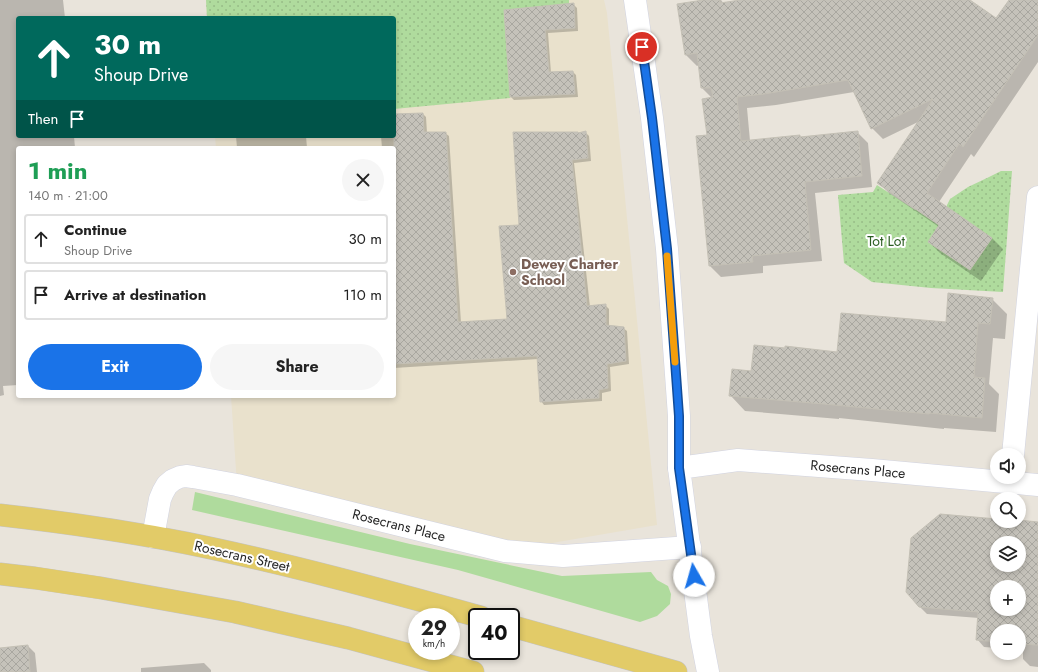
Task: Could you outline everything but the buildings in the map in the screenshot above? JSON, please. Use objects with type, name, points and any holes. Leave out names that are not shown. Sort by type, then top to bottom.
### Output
[{"type":"main road","name":"Rosecrans Street","points":[[0,515],[51,521],[153,537],[279,563],[468,614]]},
{"type":"main road","points":[[0,574],[101,588],[235,612],[348,638],[473,672]]},
{"type":"main road","points":[[520,629],[676,672]]},
{"type":"street","points":[[635,0],[652,118],[667,249],[679,416],[679,468],[701,636],[708,672]]},
{"type":"street","points":[[1014,448],[1038,197]]},
{"type":"street","name":"Rosecrans Place","points":[[679,468],[738,460],[990,478]]},
{"type":"street","name":"Rosecrans Place","points":[[153,537],[160,499],[163,492],[167,485],[173,480],[186,476],[237,485],[505,551],[562,556],[690,547]]},
{"type":"street","name":"Rosecrans Place","points":[[1026,483],[1038,485]]},
{"type":"shaded area","name":"Dewey Charter School","points":[[206,0],[604,0],[607,13],[657,525],[505,551],[237,485],[231,398],[396,398],[396,146],[216,146],[215,138],[396,138],[396,16],[207,16]]},
{"type":"green space","points":[[206,0],[569,0],[569,4],[504,10],[510,98],[396,109],[396,16],[207,16]]},
{"type":"green space","name":"Tot Lot","points":[[1001,171],[1012,171],[1003,292],[931,288],[872,282],[844,263],[838,195],[873,192],[877,185],[915,210],[921,206],[945,209],[950,199],[968,187]]},
{"type":"green space","points":[[195,492],[410,544],[562,576],[651,572],[657,580],[668,586],[671,594],[670,604],[657,616],[640,622],[458,570],[192,510]]},
{"type":"slow traffic","points":[[667,256],[675,362]]},
{"type":"place","name":"Dewey Charter School","points":[[513,272]]},
{"type":"route","points":[[642,47],[652,118],[667,249],[679,416],[679,468],[694,576]]}]
